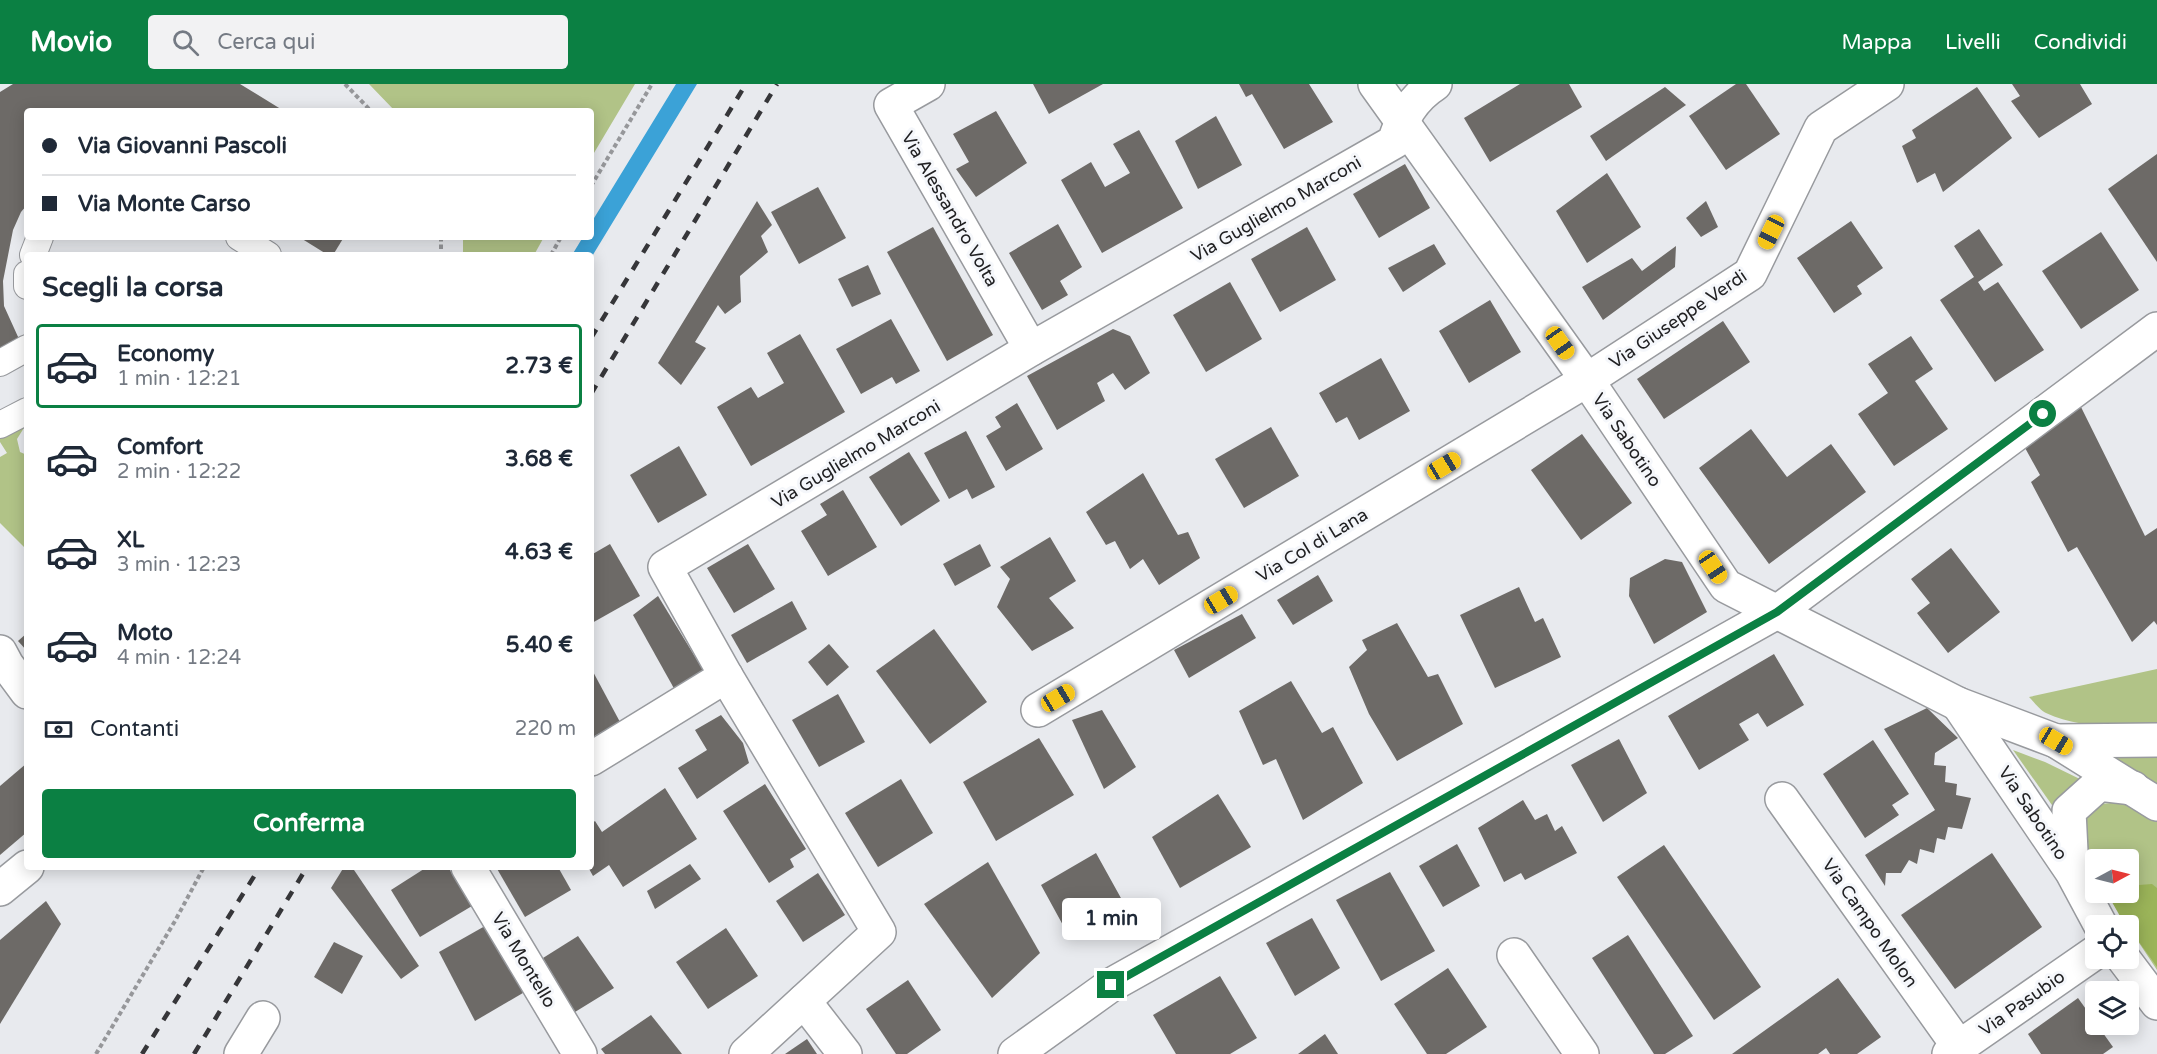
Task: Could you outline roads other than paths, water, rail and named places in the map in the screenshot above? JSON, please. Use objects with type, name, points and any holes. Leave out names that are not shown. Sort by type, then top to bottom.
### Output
[{"type":"street","name":"Via Alessandro Volta","points":[[928,84],[891,105],[1031,349]]},
{"type":"street","name":"Via Sabotino","points":[[1375,84],[1587,380],[1726,586],[1958,704],[2056,741]]},
{"type":"street","name":"Via Guglielmo Marconi","points":[[804,1000],[879,932],[726,676],[665,567],[1031,349],[1394,142],[1401,120],[1422,93],[1435,84]]},
{"type":"street","name":"Via Giuseppe Verdi","points":[[1587,380],[1750,274],[1821,128],[1887,84]]},
{"type":"street","points":[[244,240],[263,252]]},
{"type":"street","points":[[1015,1054],[1111,985],[1777,612],[2157,330]]},
{"type":"street","points":[[0,363],[24,350]]},
{"type":"street","name":"Via Col di Lana","points":[[1038,710],[1587,380]]},
{"type":"street","points":[[0,425],[24,413]]},
{"type":"street","points":[[0,652],[24,688]]},
{"type":"street","points":[[594,757],[726,676]]},
{"type":"street","name":"Via Sabotino","points":[[1958,704],[2072,872],[2095,915]]},
{"type":"street","points":[[2056,741],[2157,740]]},
{"type":"street","points":[[2056,741],[2145,796]]},
{"type":"street","points":[[2072,872],[2069,811],[2099,784],[2145,796]]},
{"type":"street","name":"Via Campo Molon","points":[[1782,799],[1954,1051]]},
{"type":"street","points":[[0,889],[24,869]]},
{"type":"street","name":"Via Montello","points":[[470,870],[580,1054]]},
{"type":"street","points":[[1514,955],[1582,1054]]},
{"type":"street","name":"Via Pasubio","points":[[1954,1051],[2085,960]]},
{"type":"street","points":[[2132,969],[2157,1002]]},
{"type":"street","points":[[746,1054],[804,1000],[845,1054]]},
{"type":"street","points":[[241,1054],[264,1018]]},
{"type":"water","points":[[676,84],[697,84],[594,253],[574,252],[581,240],[594,240],[594,218]]},
{"type":"railway","points":[[594,333],[746,84]]},
{"type":"railway","points":[[594,389],[777,84]]},
{"type":"railway","points":[[142,1054],[258,870]]},
{"type":"railway","points":[[194,1054],[305,870]]}]
